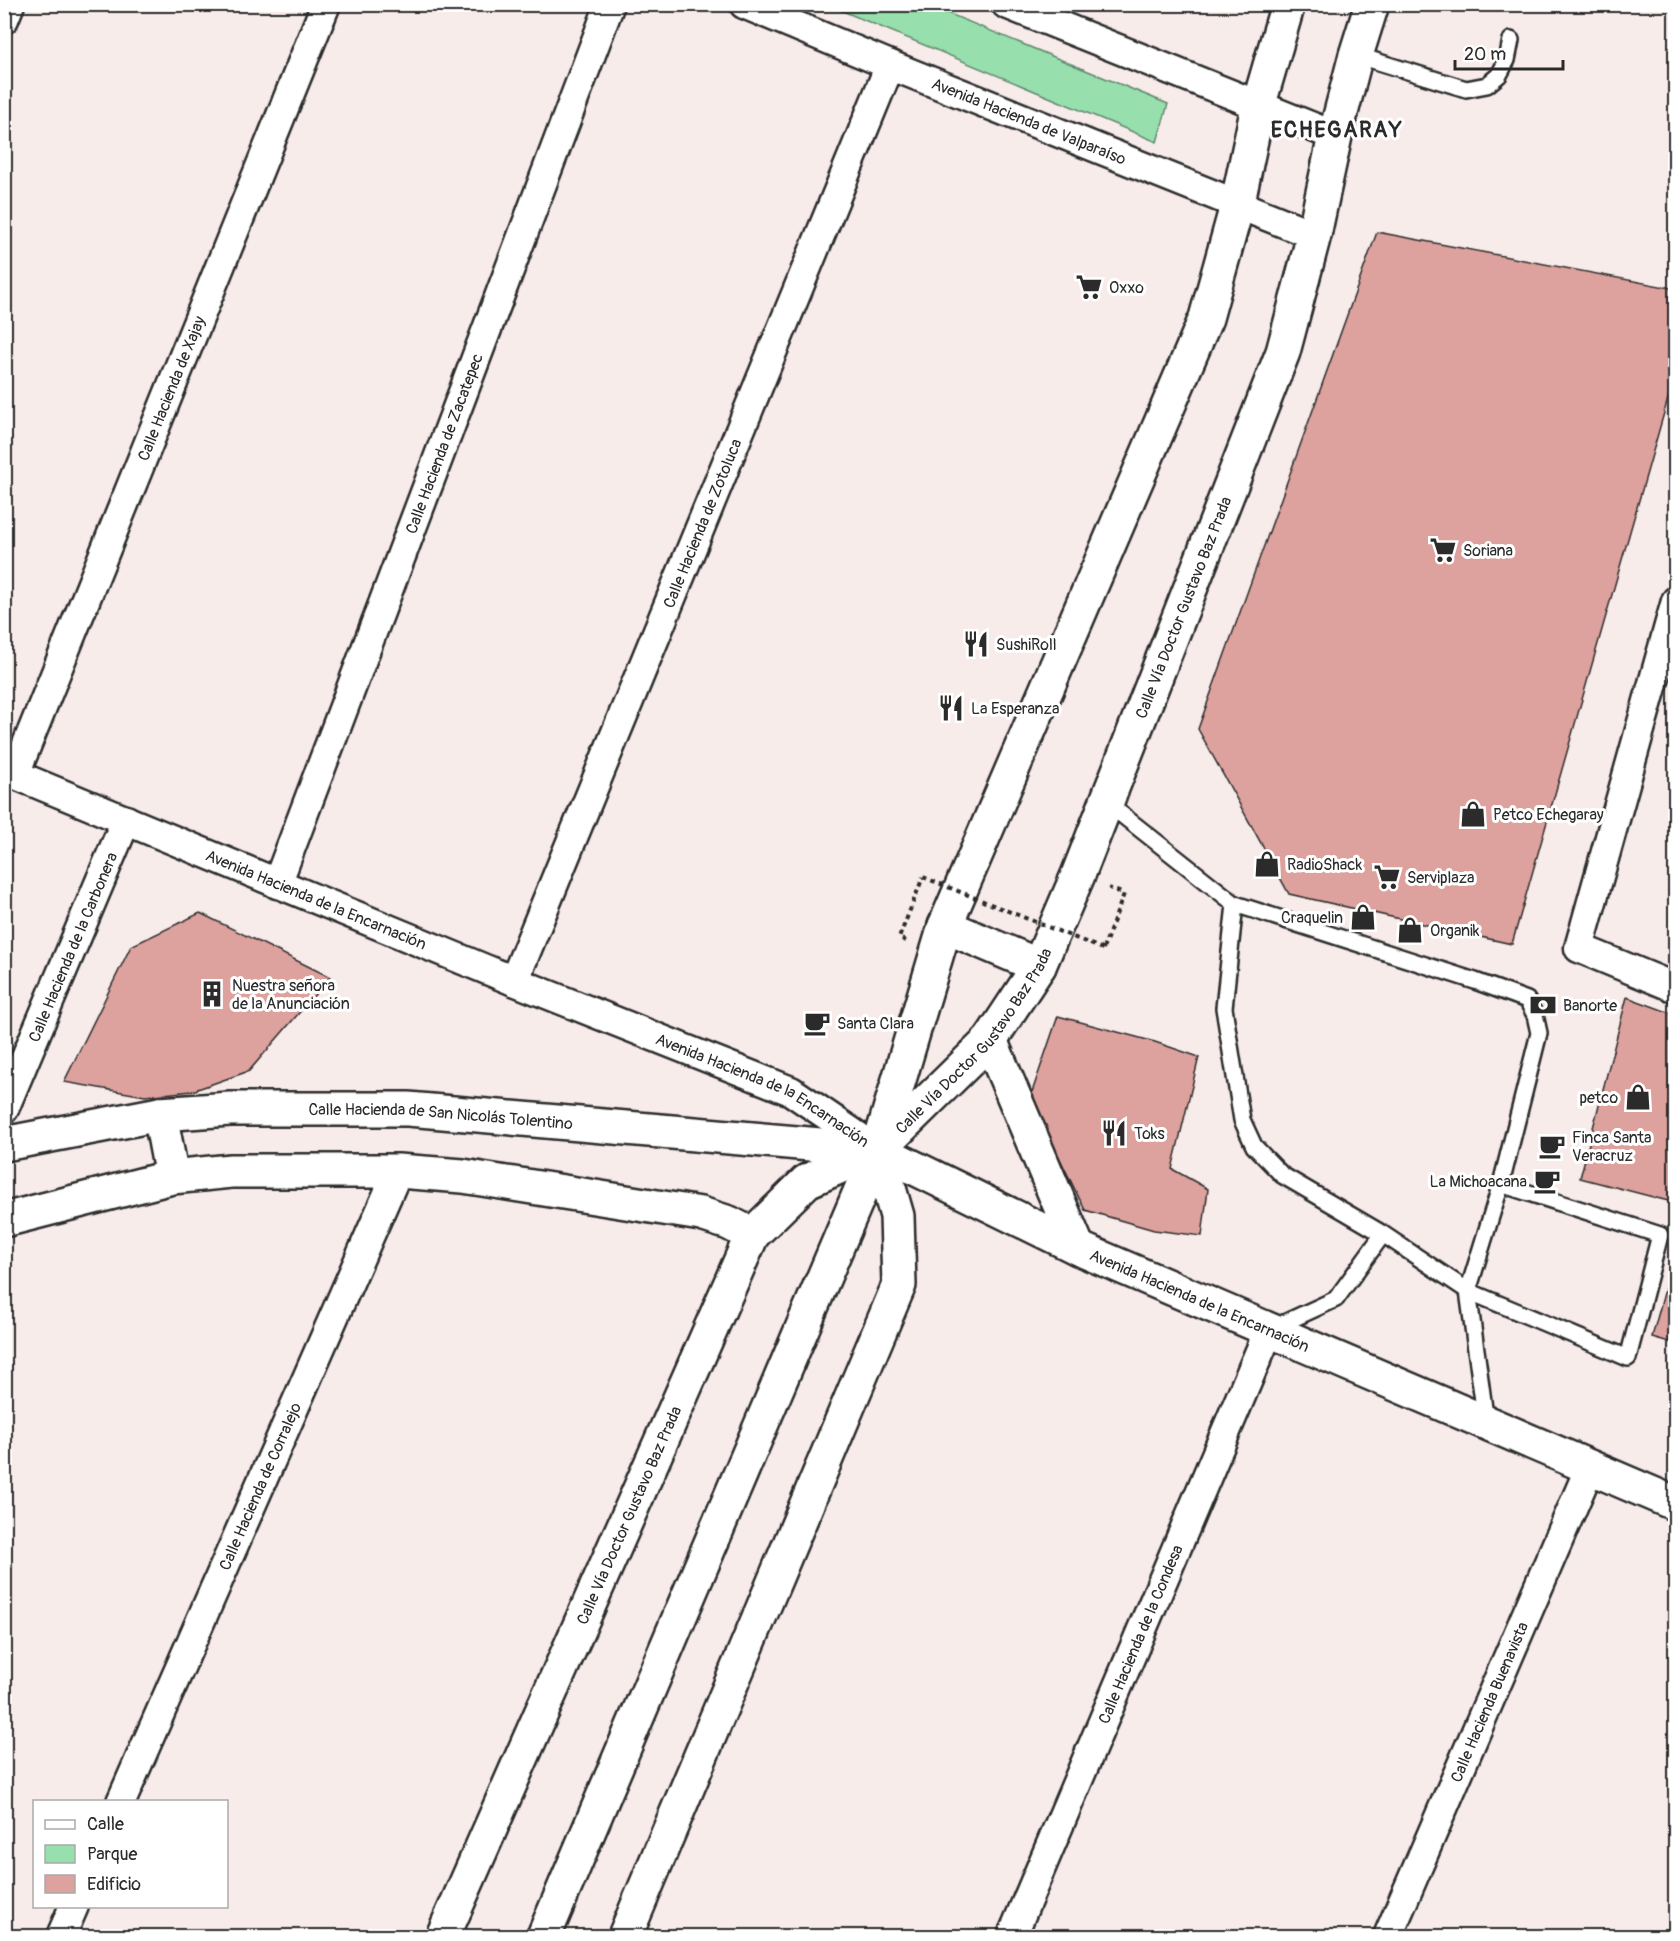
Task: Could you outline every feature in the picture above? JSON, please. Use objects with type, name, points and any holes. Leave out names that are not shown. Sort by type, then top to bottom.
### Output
[{"type":"main road","name":"Calle Vía Doctor Gustavo Baz Prada","points":[[544,1936],[878,1150],[945,926],[1206,318],[1237,206],[1258,107],[1288,4]]},
{"type":"main road","name":"Calle Vía Doctor Gustavo Baz Prada","points":[[443,1936],[752,1235],[807,1181],[878,1150],[990,1040],[1039,966],[1107,803],[1283,352],[1314,235],[1335,136],[1372,4]]},
{"type":"main road","points":[[945,926],[1039,966]]},
{"type":"main road","points":[[990,1040],[1078,1248]]},
{"type":"main road","name":"Calle Hacienda de San Nicolás Tolentino","points":[[4,1144],[160,1114],[230,1109],[408,1109],[878,1150]]},
{"type":"main road","points":[[160,1114],[172,1177]]},
{"type":"main road","points":[[625,1936],[899,1285],[897,1216],[878,1150]]},
{"type":"main road","name":"Avenida Hacienda de la Encarnación","points":[[878,1150],[1078,1248],[1676,1504]]},
{"type":"main road","points":[[4,1220],[172,1177],[231,1171],[398,1171],[463,1176],[701,1214],[729,1223],[752,1235]]},
{"type":"street","points":[[4,19],[10,4]]},
{"type":"street","name":"Calle Hacienda de Xajay","points":[[10,772],[326,4]]},
{"type":"street","name":"Calle Hacienda de Zacatepec","points":[[277,884],[610,4]]},
{"type":"street","name":"Avenida Hacienda de Valparaíso","points":[[744,4],[1237,206],[1314,235]]},
{"type":"street","points":[[1006,4],[1335,136]]},
{"type":"street","name":"Calle Hacienda de Zotoluca","points":[[514,981],[890,65]]},
{"type":"street","points":[[1676,601],[1579,948],[1676,988]]},
{"type":"street","name":"Avenida Hacienda de la Encarnación","points":[[10,772],[514,981],[791,1091],[878,1150]]},
{"type":"street","name":"Calle Hacienda de la Carbonera","points":[[4,1109],[126,820]]},
{"type":"street","name":"Calle Hacienda de Corralejo","points":[[122,1800],[398,1171]]},
{"type":"street","name":"Calle Hacienda de la Condesa","points":[[1012,1936],[1269,1330]]},
{"type":"street","name":"Calle Hacienda Buenavista","points":[[1388,1936],[1590,1467]]},
{"type":"street","points":[[61,1936],[73,1908]]},
{"type":"lane","points":[[1356,55],[1466,89],[1487,85],[1499,75],[1507,60],[1511,40]]},
{"type":"lane","points":[[1107,803],[1234,904],[1475,981],[1527,1000],[1535,1015],[1539,1033],[1501,1184],[1468,1291],[1486,1423]]},
{"type":"lane","points":[[1234,904],[1224,1008],[1242,1120],[1254,1146],[1281,1175],[1383,1234],[1468,1291],[1628,1358],[1660,1235],[1501,1184]]},
{"type":"lane","points":[[1269,1330],[1336,1299],[1383,1234]]},
{"type":"path","points":[[899,938],[923,877],[1103,949],[1124,894]]},
{"type":"green space","points":[[828,5],[928,5],[1168,104],[1157,142]]},
{"type":"building","name":"Soriana","points":[[1377,232],[1676,289],[1676,371],[1512,944],[1289,894],[1198,729]]},
{"type":"building","name":"Nuestra señora de la Anunciación","points":[[200,913],[330,977],[249,1071],[192,1091],[145,1096],[64,1082],[131,946]]},
{"type":"building","name":"petco","points":[[1627,997],[1676,1015],[1676,1203],[1580,1178]]},
{"type":"building","name":"Toks","points":[[1058,1016],[1155,1042],[1199,1057],[1172,1169],[1208,1189],[1202,1236],[1154,1230],[1085,1210],[1030,1098]]},
{"type":"building","points":[[1676,1249],[1676,1344],[1652,1337]]},
{"type":"place","name":"Oxxo","points":[[1089,287]]},
{"type":"place","name":"Soriana","points":[[1443,550]]},
{"type":"place","name":"SushiRoll","points":[[976,644]]},
{"type":"place","name":"La Esperanza","points":[[951,708]]},
{"type":"place","name":"Petco Echegaray","points":[[1473,814]]},
{"type":"place","name":"RadioShack","points":[[1267,864]]},
{"type":"place","name":"Serviplaza","points":[[1387,877]]},
{"type":"place","name":"Craquelin","points":[[1363,917]]},
{"type":"place","name":"Organik","points":[[1410,930]]},
{"type":"place","name":"Nuestra señora de la Anunciación","points":[[212,994]]},
{"type":"place","name":"Banorte","points":[[1543,1005]]},
{"type":"place","name":"Santa Clara","points":[[817,1023]]},
{"type":"place","name":"petco","points":[[1638,1097]]},
{"type":"place","name":"Toks","points":[[1114,1133]]},
{"type":"place","name":"Finca Santa Veracruz","points":[[1552,1146]]},
{"type":"place","name":"La Michoacana","points":[[1547,1181]]},
{"type":"district","name":"ECHEGARAY","points":[[1337,129]]}]
